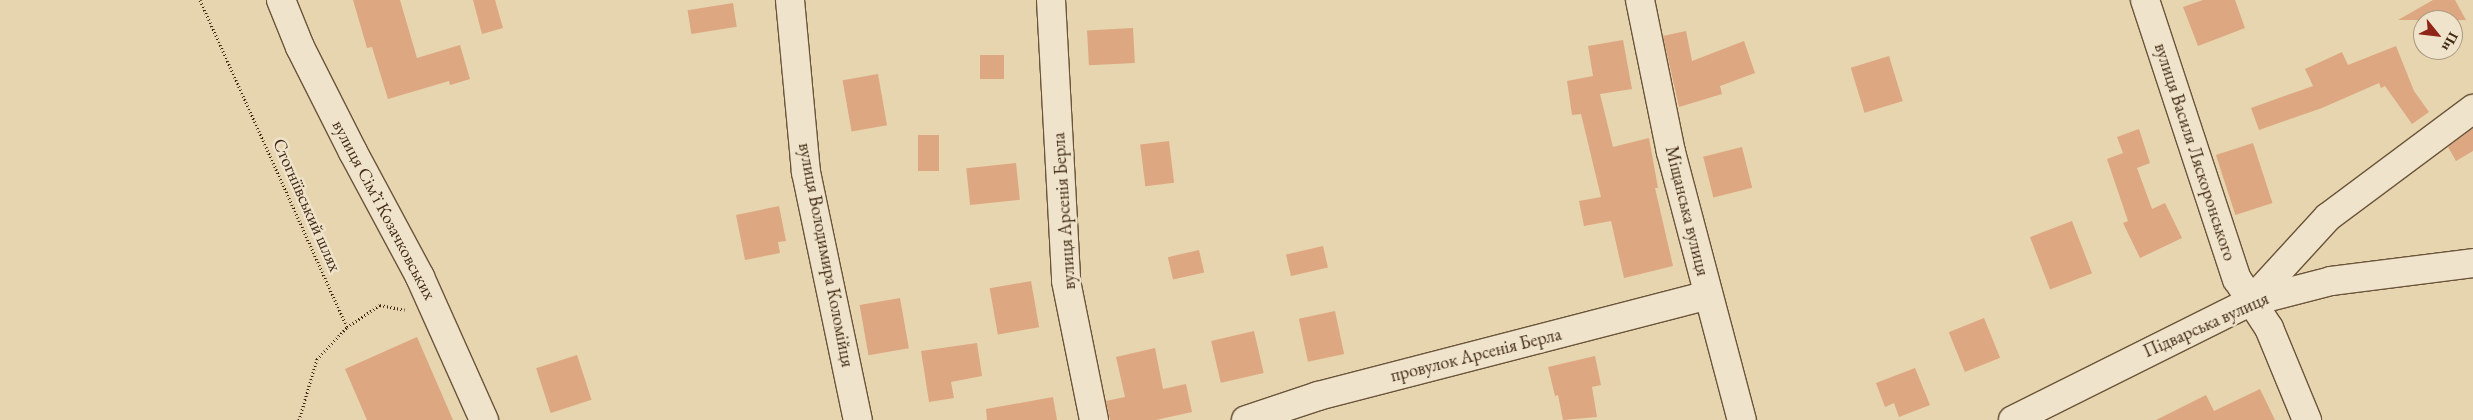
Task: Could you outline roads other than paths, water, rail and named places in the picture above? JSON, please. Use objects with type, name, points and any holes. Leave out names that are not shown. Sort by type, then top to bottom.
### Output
[{"type":"street","name":"вулиця Сімʼї Козачковських","points":[[281,0],[304,56],[441,321],[484,420]]},
{"type":"street","name":"вулиця Володимира Коломійця","points":[[790,0],[806,172],[858,420]]},
{"type":"street","name":"вулиця Арсенія Берла","points":[[1051,0],[1066,281],[1094,420]]},
{"type":"street","name":"Міщанська вулиця","points":[[1640,0],[1671,152],[1742,420]]},
{"type":"street","name":"вулиця Василя Ляскоронського","points":[[2145,0],[2237,280],[2269,328],[2306,420]]},
{"type":"street","points":[[2250,302],[2328,217],[2473,109]]},
{"type":"street","name":"Підварська вулиця","points":[[2012,420],[2250,302],[2331,281],[2473,263]]},
{"type":"street","name":"провулок Арсенія Берла","points":[[1246,420],[1318,396],[1708,295]]}]
